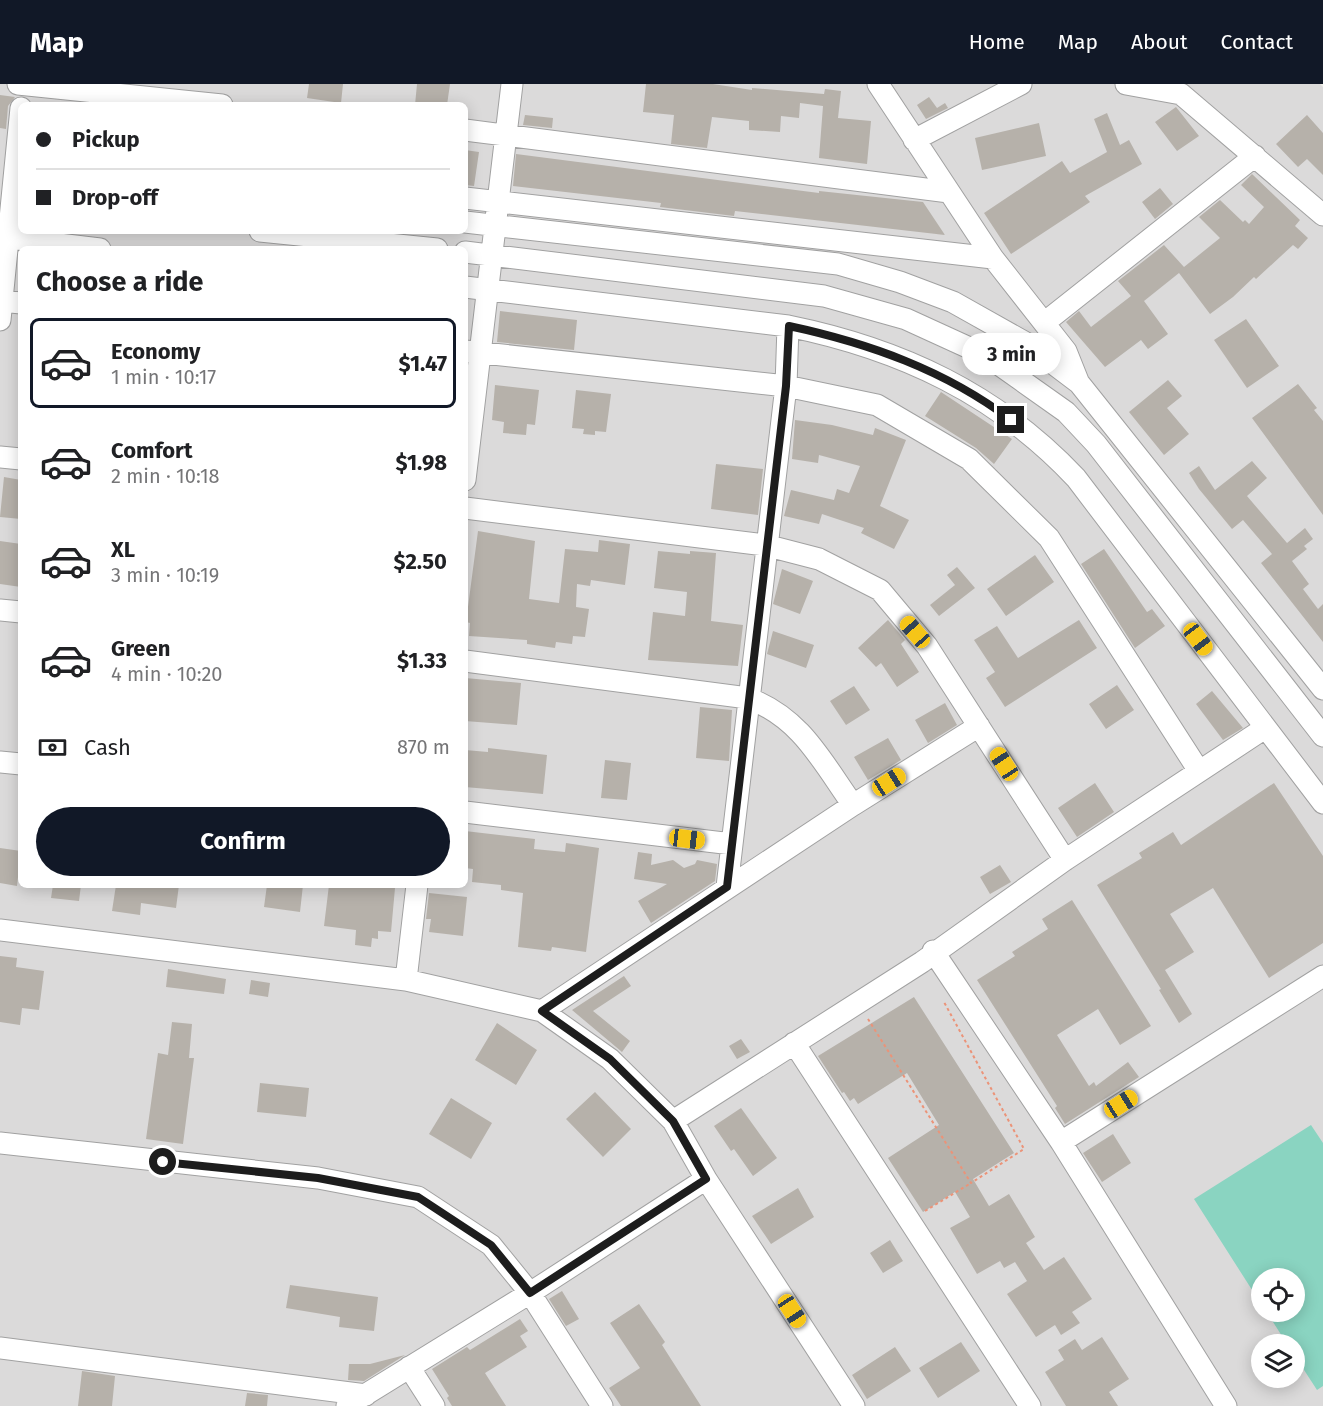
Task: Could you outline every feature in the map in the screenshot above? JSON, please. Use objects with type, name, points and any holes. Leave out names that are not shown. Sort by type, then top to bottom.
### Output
[{"type":"street","points":[[18,84],[194,102]]},
{"type":"street","points":[[22,102],[24,84]]},
{"type":"street","points":[[468,432],[473,352],[488,289],[512,84]]},
{"type":"street","points":[[878,84],[993,258],[1066,351],[1079,383]]},
{"type":"street","points":[[914,140],[1021,84]]},
{"type":"street","points":[[1126,84],[1181,94],[1323,215]]},
{"type":"street","points":[[6,306],[5,238],[11,206],[12,151],[18,121]]},
{"type":"street","points":[[468,130],[949,192]]},
{"type":"street","points":[[1044,323],[1255,156]]},
{"type":"street","points":[[468,198],[993,258]]},
{"type":"street","points":[[468,222],[838,264],[900,282],[953,302],[1026,343],[1079,383],[1323,689]]},
{"type":"street","points":[[290,234],[408,246]]},
{"type":"street","points":[[5,238],[74,246]]},
{"type":"street","points":[[468,252],[824,296],[906,319],[987,356],[1066,412],[1096,444],[1323,736]]},
{"type":"street","points":[[468,287],[789,326],[839,336],[915,364],[993,407],[1045,445],[1076,478],[1323,803]]},
{"type":"street","points":[[727,887],[765,545],[786,386],[789,326]]},
{"type":"street","points":[[473,352],[786,386],[878,405],[969,459],[1049,538],[1199,771]]},
{"type":"street","points":[[0,457],[18,459]]},
{"type":"street","points":[[468,508],[765,545],[819,559],[880,591],[927,646],[1065,860]]},
{"type":"street","points":[[0,610],[18,612]]},
{"type":"street","points":[[468,661],[748,698],[772,707],[800,731],[853,805]]},
{"type":"street","points":[[542,1011],[727,887],[979,726]]},
{"type":"street","points":[[673,1121],[857,1001],[922,962],[933,951],[1065,860],[1265,728]]},
{"type":"street","points":[[0,762],[18,764]]},
{"type":"street","points":[[468,812],[732,844]]},
{"type":"street","points":[[406,980],[417,888]]},
{"type":"street","points":[[0,930],[406,980],[542,1011],[610,1059],[673,1121],[706,1179],[854,1406]]},
{"type":"street","points":[[933,951],[1061,1142],[1226,1406]]},
{"type":"street","points":[[1061,1142],[1323,976]]},
{"type":"street","points":[[794,1043],[1030,1406]]},
{"type":"street","points":[[0,1143],[318,1178],[418,1197],[491,1245],[530,1293],[602,1406]]},
{"type":"street","points":[[347,1406],[530,1293],[706,1179]]},
{"type":"street","points":[[0,1348],[366,1395]]},
{"type":"street","points":[[409,1367],[434,1406]]},
{"type":"path","points":[[909,1220],[1024,1149],[939,993]]},
{"type":"path","points":[[857,1001],[971,1183]]},
{"type":"shaded area","points":[[0,84],[1320,84],[1323,87],[1323,1406],[0,1406]]},
{"type":"green space","points":[[1311,1125],[1323,1143],[1323,1386],[1317,1390],[1305,1371],[1305,1334],[1281,1334],[1273,1322],[1305,1322],[1305,1268],[1251,1268],[1251,1288],[1194,1199]]},
{"type":"building","points":[[309,84],[343,84],[341,102],[307,98]]},
{"type":"building","points":[[417,84],[450,84],[447,102],[415,102]]},
{"type":"building","points":[[646,84],[713,84],[752,90],[752,88],[824,94],[825,89],[841,91],[838,118],[871,121],[867,164],[819,158],[823,106],[800,103],[799,118],[781,116],[780,132],[749,130],[749,121],[712,117],[707,148],[671,144],[674,115],[643,112]]},
{"type":"building","points":[[0,95],[15,97],[8,106],[6,129],[0,128]]},
{"type":"building","points":[[929,97],[937,108],[945,103],[948,108],[926,119],[917,105]]},
{"type":"building","points":[[1176,107],[1199,136],[1177,151],[1155,122]]},
{"type":"building","points":[[1107,113],[1120,145],[1129,140],[1142,164],[1085,196],[1090,202],[1011,254],[984,213],[1062,161],[1070,173],[1107,152],[1094,119]]},
{"type":"building","points":[[525,115],[553,118],[552,128],[523,125]]},
{"type":"building","points":[[1307,115],[1323,133],[1323,175],[1307,159],[1298,167],[1276,144]]},
{"type":"building","points":[[1039,123],[1046,156],[982,170],[975,138]]},
{"type":"building","points":[[468,150],[479,152],[474,186],[468,185]]},
{"type":"building","points":[[516,154],[819,193],[819,191],[923,202],[945,235],[735,211],[734,216],[660,207],[661,203],[513,186]]},
{"type":"building","points":[[1252,174],[1300,220],[1295,226],[1308,238],[1298,249],[1293,245],[1256,279],[1254,277],[1210,314],[1179,273],[1144,301],[1168,334],[1148,349],[1141,340],[1105,367],[1066,322],[1079,311],[1091,327],[1131,296],[1118,281],[1164,245],[1184,267],[1220,238],[1199,217],[1220,200],[1243,222],[1245,220],[1249,224],[1264,207],[1241,185]]},
{"type":"building","points":[[1160,188],[1173,204],[1155,219],[1142,202]]},
{"type":"building","points":[[500,311],[577,320],[574,350],[497,342]]},
{"type":"building","points":[[1246,319],[1279,366],[1247,388],[1214,340]]},
{"type":"building","points":[[1168,380],[1182,396],[1167,408],[1189,434],[1164,455],[1129,412]]},
{"type":"building","points":[[1298,384],[1317,408],[1314,410],[1323,421],[1323,515],[1252,418]]},
{"type":"building","points":[[495,385],[539,390],[535,425],[527,424],[526,435],[503,433],[504,422],[492,420]]},
{"type":"building","points":[[576,390],[611,394],[606,432],[595,431],[595,435],[583,434],[584,429],[572,428]]},
{"type":"building","points":[[941,392],[1012,439],[994,464],[976,448],[925,416]]},
{"type":"building","points":[[795,420],[832,425],[873,435],[875,428],[906,440],[880,506],[909,520],[894,549],[861,533],[864,528],[822,514],[819,524],[784,516],[791,490],[834,500],[837,489],[849,493],[860,466],[819,455],[818,463],[792,459]]},
{"type":"building","points":[[1252,461],[1267,478],[1247,496],[1287,543],[1305,528],[1313,539],[1304,546],[1307,549],[1292,561],[1309,584],[1303,589],[1318,609],[1323,604],[1323,642],[1261,563],[1272,554],[1243,520],[1232,529],[1199,489],[1189,473],[1199,466],[1215,490]]},
{"type":"building","points":[[716,464],[763,469],[758,515],[711,509]]},
{"type":"building","points":[[4,477],[18,479],[18,519],[0,517]]},
{"type":"building","points":[[478,531],[535,541],[529,599],[559,603],[565,549],[598,552],[599,540],[630,544],[625,585],[591,580],[590,586],[577,584],[576,607],[589,609],[585,637],[573,636],[572,644],[556,642],[555,648],[527,644],[527,640],[469,636],[468,607]]},
{"type":"building","points":[[0,541],[18,544],[18,587],[0,584]]},
{"type":"building","points":[[1104,549],[1147,612],[1152,609],[1165,626],[1135,648],[1081,564]]},
{"type":"building","points":[[658,551],[690,554],[690,551],[716,553],[711,621],[743,625],[738,666],[648,660],[653,612],[685,616],[687,592],[654,588]]},
{"type":"building","points":[[1035,555],[1054,582],[1006,616],[987,589]]},
{"type":"building","points":[[957,567],[975,588],[939,616],[930,605],[955,585],[947,575]]},
{"type":"building","points":[[782,569],[813,581],[800,614],[773,604]]},
{"type":"building","points":[[888,620],[905,640],[901,644],[919,672],[897,687],[881,663],[876,667],[858,648]]},
{"type":"building","points":[[1079,620],[1097,648],[1005,707],[986,678],[995,672],[974,640],[997,626],[1018,658]]},
{"type":"building","points":[[773,631],[814,645],[806,668],[767,654]]},
{"type":"building","points":[[468,678],[521,683],[517,725],[468,721]]},
{"type":"building","points":[[1117,685],[1134,710],[1106,729],[1089,704]]},
{"type":"building","points":[[854,686],[870,710],[846,725],[830,701]]},
{"type":"building","points":[[1212,691],[1243,728],[1223,740],[1196,704]]},
{"type":"building","points":[[945,703],[957,725],[928,743],[915,720]]},
{"type":"building","points":[[700,707],[732,710],[729,761],[696,758]]},
{"type":"building","points":[[888,738],[901,760],[868,780],[854,757]]},
{"type":"building","points":[[488,748],[547,755],[543,794],[468,787],[468,750],[488,752]]},
{"type":"building","points":[[605,760],[631,763],[627,800],[601,798]]},
{"type":"building","points":[[1095,783],[1114,812],[1077,837],[1058,808]]},
{"type":"building","points":[[1274,783],[1323,856],[1323,943],[1269,978],[1213,888],[1170,914],[1194,952],[1165,970],[1192,1014],[1179,1023],[1159,990],[1161,989],[1097,885],[1142,858],[1139,853],[1173,832],[1181,845]]},
{"type":"building","points":[[468,831],[535,839],[534,849],[565,852],[566,843],[599,848],[586,952],[552,947],[551,951],[518,947],[523,893],[501,890],[501,885],[472,882],[473,869],[468,868]]},
{"type":"building","points":[[0,848],[18,851],[17,886],[0,883]]},
{"type":"building","points":[[638,852],[652,854],[651,865],[673,860],[684,868],[695,864],[697,860],[717,864],[715,881],[651,923],[638,901],[667,884],[634,879]]},
{"type":"building","points":[[1000,865],[1011,882],[990,894],[980,877]]},
{"type":"building","points":[[53,888],[81,888],[79,901],[51,898]]},
{"type":"building","points":[[116,888],[179,888],[176,908],[141,903],[140,915],[112,911]]},
{"type":"building","points":[[267,888],[303,888],[300,912],[264,907]]},
{"type":"building","points":[[329,888],[395,888],[391,932],[378,931],[378,939],[372,938],[371,947],[355,945],[356,930],[324,926]]},
{"type":"building","points":[[429,893],[467,897],[463,936],[429,932],[431,919],[426,919]]},
{"type":"building","points":[[1072,900],[1151,1026],[1120,1045],[1098,1009],[1057,1035],[1089,1086],[1094,1082],[1096,1086],[1128,1062],[1139,1077],[1065,1124],[1055,1108],[1057,1106],[977,980],[1015,956],[1012,952],[1048,929],[1042,919]]},
{"type":"building","points":[[0,956],[17,958],[16,967],[44,971],[39,1010],[22,1008],[20,1025],[0,1022]]},
{"type":"building","points":[[168,969],[226,979],[224,994],[166,987]]},
{"type":"building","points":[[624,976],[631,986],[593,1011],[630,1041],[622,1052],[572,1010]]},
{"type":"building","points":[[251,980],[270,983],[268,997],[249,994]]},
{"type":"building","points":[[914,997],[1014,1153],[973,1179],[989,1206],[1009,1194],[1035,1237],[1026,1243],[1044,1270],[1064,1257],[1092,1299],[1072,1312],[1080,1323],[1061,1335],[1055,1325],[1036,1337],[1007,1294],[1027,1281],[1015,1262],[1004,1268],[1000,1261],[977,1274],[950,1228],[970,1217],[955,1192],[923,1212],[888,1158],[939,1125],[907,1073],[858,1104],[854,1098],[850,1101],[844,1092],[842,1093],[818,1056]]},
{"type":"building","points":[[172,1022],[192,1024],[189,1058],[194,1058],[183,1144],[146,1139],[158,1053],[168,1055]]},
{"type":"building","points":[[497,1023],[537,1050],[516,1085],[475,1060]]},
{"type":"building","points":[[741,1039],[750,1052],[737,1059],[729,1046]]},
{"type":"building","points":[[260,1083],[309,1088],[306,1117],[257,1112]]},
{"type":"building","points":[[595,1092],[631,1129],[603,1157],[566,1119]]},
{"type":"building","points":[[451,1098],[492,1123],[471,1159],[429,1134]]},
{"type":"building","points":[[741,1108],[777,1158],[753,1176],[734,1149],[731,1151],[714,1126]]},
{"type":"building","points":[[1113,1134],[1131,1163],[1102,1182],[1083,1153]]},
{"type":"building","points":[[798,1188],[814,1217],[771,1244],[752,1216]]},
{"type":"building","points":[[890,1240],[903,1261],[883,1273],[870,1253]]},
{"type":"building","points":[[290,1285],[378,1297],[374,1331],[339,1327],[340,1317],[286,1308]]},
{"type":"building","points":[[562,1291],[579,1319],[566,1326],[549,1299]]},
{"type":"building","points":[[639,1304],[665,1342],[662,1345],[701,1406],[621,1406],[609,1388],[640,1368],[610,1323]]},
{"type":"building","points":[[520,1319],[528,1331],[520,1336],[527,1347],[485,1373],[506,1406],[452,1406],[447,1398],[449,1396],[432,1369],[467,1347],[470,1350]]},
{"type":"building","points":[[1102,1337],[1129,1379],[1109,1392],[1118,1406],[1066,1406],[1045,1372],[1064,1360],[1058,1350],[1075,1339],[1082,1350]]},
{"type":"building","points":[[961,1342],[980,1371],[938,1398],[919,1368]]},
{"type":"building","points":[[895,1347],[911,1371],[867,1399],[852,1375]]},
{"type":"building","points":[[405,1355],[364,1381],[348,1380],[349,1364],[370,1364]]},
{"type":"building","points":[[82,1371],[115,1376],[112,1406],[78,1406]]},
{"type":"building","points":[[247,1393],[268,1395],[267,1406],[245,1406]]},
{"type":"route","points":[[163,1162],[318,1178],[418,1197],[491,1245],[530,1293],[706,1179],[673,1121],[610,1059],[542,1011],[727,887],[765,545],[786,386],[789,326],[839,336],[915,364],[957,385],[1011,420]]}]
